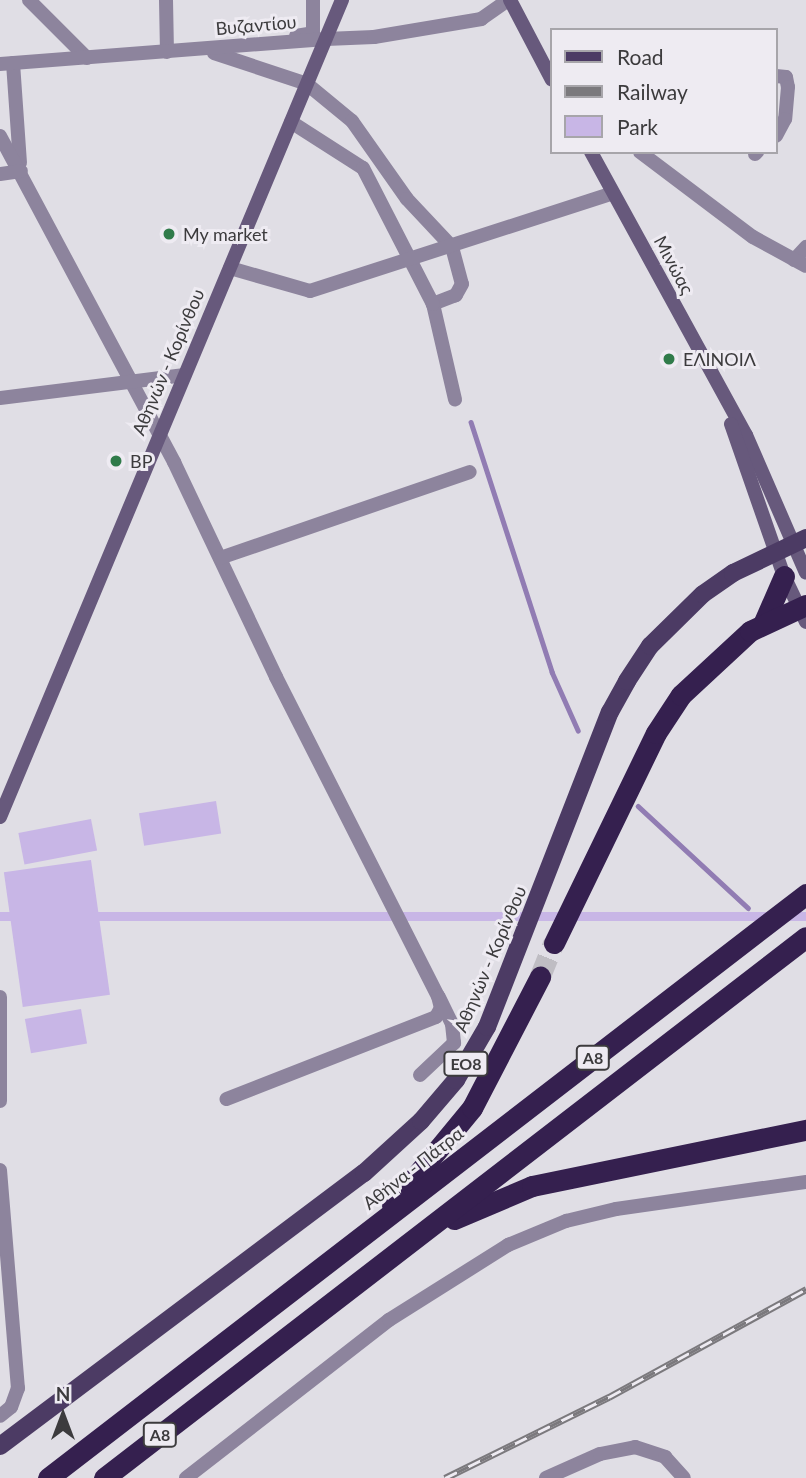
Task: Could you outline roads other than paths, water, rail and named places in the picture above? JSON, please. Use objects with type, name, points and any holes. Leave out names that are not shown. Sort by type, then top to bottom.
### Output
[{"type":"highway","points":[[554,943],[656,733],[674,705],[710,664],[764,622],[798,573]]},
{"type":"highway","points":[[764,622],[803,612]]},
{"type":"highway","name":"Αθήνα - Πάτρα","points":[[47,1478],[806,894]]},
{"type":"highway","name":"Α8","points":[[104,1478],[806,937]]},
{"type":"highway","points":[[381,1222],[408,1181],[447,1142],[472,1108],[540,976]]},
{"type":"highway","points":[[423,1232],[532,1186],[806,1130]]},
{"type":"main road","name":"Αθηνών - Κορίνθου","points":[[0,817],[342,0]]},
{"type":"main road","points":[[509,0],[550,75]]},
{"type":"main road","name":"Μινώας","points":[[592,154],[721,396]]},
{"type":"main road","points":[[721,396],[746,435],[775,500],[798,573],[803,612]]},
{"type":"main road","points":[[721,396],[760,507],[798,573]]},
{"type":"main road","name":"Αθηνών - Κορίνθου","points":[[0,1446],[364,1173],[421,1121],[456,1080],[487,1027],[610,712],[627,681],[657,638],[703,594],[733,573],[806,538]]},
{"type":"street","points":[[29,0],[87,58]]},
{"type":"street","points":[[166,0],[167,52]]},
{"type":"street","points":[[283,42],[313,33],[313,0]]},
{"type":"street","name":"Βυζαντίου","points":[[7,64],[374,37],[481,19],[509,0]]},
{"type":"street","points":[[196,50],[236,58],[307,84],[352,121],[407,199],[452,247],[462,284],[456,295],[433,304]]},
{"type":"street","points":[[7,64],[21,171]]},
{"type":"street","points":[[778,76],[786,77],[788,88],[785,118],[778,132]]},
{"type":"street","points":[[291,122],[363,168],[433,304],[455,399]]},
{"type":"street","points":[[0,136],[160,435],[456,1035],[449,1050],[420,1075]]},
{"type":"street","points":[[643,154],[753,237],[800,263],[806,247]]},
{"type":"street","points":[[0,174],[21,171]]},
{"type":"street","points":[[230,268],[291,289],[310,291],[410,261],[613,192]]},
{"type":"street","points":[[0,398],[185,375]]},
{"type":"street","points":[[220,558],[470,472]]},
{"type":"street","points":[[227,1099],[436,1017],[441,1008],[438,996]]},
{"type":"street","points":[[0,997],[0,1101]]},
{"type":"street","points":[[0,1170],[18,1388],[11,1407],[0,1416]]},
{"type":"street","points":[[186,1478],[389,1320],[518,1240],[566,1221],[616,1209],[806,1182]]},
{"type":"street","points":[[546,1478],[600,1454],[635,1447],[665,1457],[684,1478]]},
{"type":"waterway","points":[[471,422],[552,672],[578,730]]},
{"type":"waterway","points":[[638,806],[748,908]]},
{"type":"tunnel","points":[[540,977],[554,943]]},
{"type":"railway","points":[[445,1478],[609,1397],[806,1289]]},
{"type":"place","name":"My market","points":[[169,234]]},
{"type":"place","name":"ΕΛΙΝΟΙΛ","points":[[669,359]]},
{"type":"place","name":"BP","points":[[116,461]]}]
